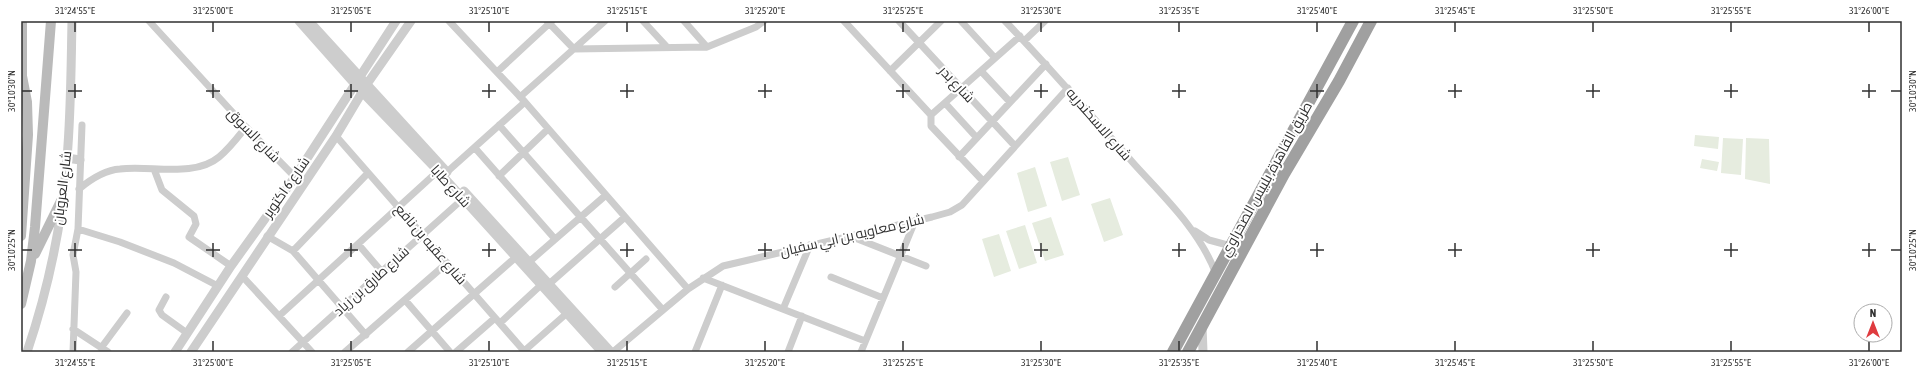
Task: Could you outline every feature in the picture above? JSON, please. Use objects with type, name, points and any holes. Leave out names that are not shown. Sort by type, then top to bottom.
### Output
[{"type":"highway","name":"طريق القاهرة, بلبيس الصحراوي","points":[[1173,352],[1353,21]]},
{"type":"highway","name":"طريق القاهرة, بلبيس الصحراوي","points":[[1188,352],[1284,174],[1339,81],[1370,21]]},
{"type":"highway","points":[[1324,73],[1327,80],[1335,83],[1339,81]]},
{"type":"highway","points":[[1311,97],[1321,100],[1324,106]]},
{"type":"main road","points":[[21,236],[28,135],[27,102],[21,79],[22,21]]},
{"type":"main road","points":[[21,304],[31,261],[40,167],[50,21]]},
{"type":"main road","points":[[31,261],[62,199]]},
{"type":"street","name":"شارع العروبان","points":[[27,352],[47,281],[62,199],[67,158],[72,21]]},
{"type":"street","name":"شارع السوق","points":[[149,21],[246,127],[295,177]]},
{"type":"street","name":"شارع طابا","points":[[299,21],[447,172],[465,197],[516,257],[612,352]]},
{"type":"street","name":"شارع طابا","points":[[309,21],[357,80]]},
{"type":"street","name":"شارع 6 اكتوبر","points":[[175,352],[231,266],[295,177],[396,21]]},
{"type":"street","name":"شارع 6 اكتوبر","points":[[191,352],[267,236],[336,136],[365,88],[411,21]]},
{"type":"street","points":[[447,172],[475,148],[574,49],[605,21]]},
{"type":"street","points":[[643,21],[667,47]]},
{"type":"street","points":[[684,21],[707,47]]},
{"type":"street","points":[[751,21],[756,27]]},
{"type":"street","points":[[497,72],[550,22],[574,49],[707,47],[756,27],[764,21]]},
{"type":"street","points":[[844,21],[931,115],[931,126],[983,181]]},
{"type":"street","name":"شارع بدر","points":[[899,21],[1015,146]]},
{"type":"street","points":[[890,71],[941,21]]},
{"type":"street","points":[[961,21],[995,58]]},
{"type":"street","name":"شارع الاسكندريه","points":[[1005,21],[1068,88],[1191,228],[1210,258],[1216,274]]},
{"type":"street","points":[[451,22],[523,100],[688,289]]},
{"type":"street","points":[[931,115],[995,58],[1022,39],[1041,22]]},
{"type":"street","points":[[959,156],[1046,64]]},
{"type":"street","points":[[981,70],[1010,102]]},
{"type":"street","name":"شارع طابا","points":[[365,88],[438,171],[528,262],[566,314],[602,352]]},
{"type":"street","name":"شارع معاويه بن ابي سفيان","points":[[612,352],[688,289],[723,266],[915,221],[950,212],[962,206],[1068,88]]},
{"type":"street","points":[[945,103],[977,138]]},
{"type":"street","points":[[73,352],[76,272],[73,255],[78,229],[82,125]]},
{"type":"street","points":[[499,125],[663,310]]},
{"type":"street","points":[[79,189],[92,179],[113,170],[154,168],[185,169],[209,163],[219,157],[246,127]]},
{"type":"street","points":[[499,176],[548,129]]},
{"type":"street","name":"شارع عقبه بن نافع","points":[[336,136],[498,320],[524,352]]},
{"type":"street","points":[[475,148],[555,239]]},
{"type":"street","points":[[67,158],[80,160]]},
{"type":"street","points":[[154,168],[162,190],[194,216],[196,224],[189,237],[231,266]]},
{"type":"street","points":[[279,316],[438,171]]},
{"type":"street","points":[[293,252],[368,173]]},
{"type":"street","points":[[528,262],[606,195]]},
{"type":"street","name":"شارع طارق بن زياد","points":[[292,352],[465,197]]},
{"type":"street","points":[[279,198],[289,206]]},
{"type":"street","points":[[458,351],[545,285],[624,217]]},
{"type":"street","points":[[861,352],[915,221]]},
{"type":"street","name":"شارع الاسكندريه","points":[[1191,228],[1209,240],[1231,246]]},
{"type":"street","points":[[78,229],[120,242],[174,263],[218,286]]},
{"type":"street","points":[[267,236],[293,252],[366,335]]},
{"type":"street","points":[[850,236],[926,266]]},
{"type":"street","points":[[358,244],[382,272]]},
{"type":"street","points":[[783,309],[810,245]]},
{"type":"street","points":[[408,352],[516,257]]},
{"type":"street","points":[[616,287],[646,259]]},
{"type":"street","points":[[345,352],[447,263]]},
{"type":"street","points":[[242,276],[312,352]]},
{"type":"street","points":[[831,277],[883,298]]},
{"type":"street","points":[[703,278],[865,341]]},
{"type":"street","points":[[695,352],[722,285]]},
{"type":"street","points":[[166,297],[159,310],[162,316],[187,333]]},
{"type":"street","points":[[405,300],[450,352]]},
{"type":"street","points":[[101,348],[127,313]]},
{"type":"street","points":[[524,352],[566,314]]},
{"type":"street","points":[[788,352],[802,316]]},
{"type":"street","points":[[1202,326],[1203,352]]},
{"type":"street","points":[[73,329],[108,352]]},
{"type":"shaded area","points":[[1695,135],[1719,137],[1718,149],[1694,146]]},
{"type":"shaded area","points":[[1723,138],[1743,139],[1741,175],[1721,173]]},
{"type":"shaded area","points":[[1746,138],[1769,139],[1770,184],[1745,179]]},
{"type":"shaded area","points":[[1068,157],[1080,195],[1062,201],[1050,162]]},
{"type":"shaded area","points":[[1702,159],[1719,162],[1717,171],[1700,168]]},
{"type":"shaded area","points":[[1035,167],[1047,206],[1028,212],[1017,173]]},
{"type":"shaded area","points":[[1110,198],[1123,235],[1104,242],[1091,204]]},
{"type":"shaded area","points":[[1051,217],[1064,255],[1045,261],[1032,223]]},
{"type":"shaded area","points":[[1025,225],[1037,263],[1019,269],[1006,231]]},
{"type":"shaded area","points":[[999,234],[1011,271],[994,277],[982,239]]}]
